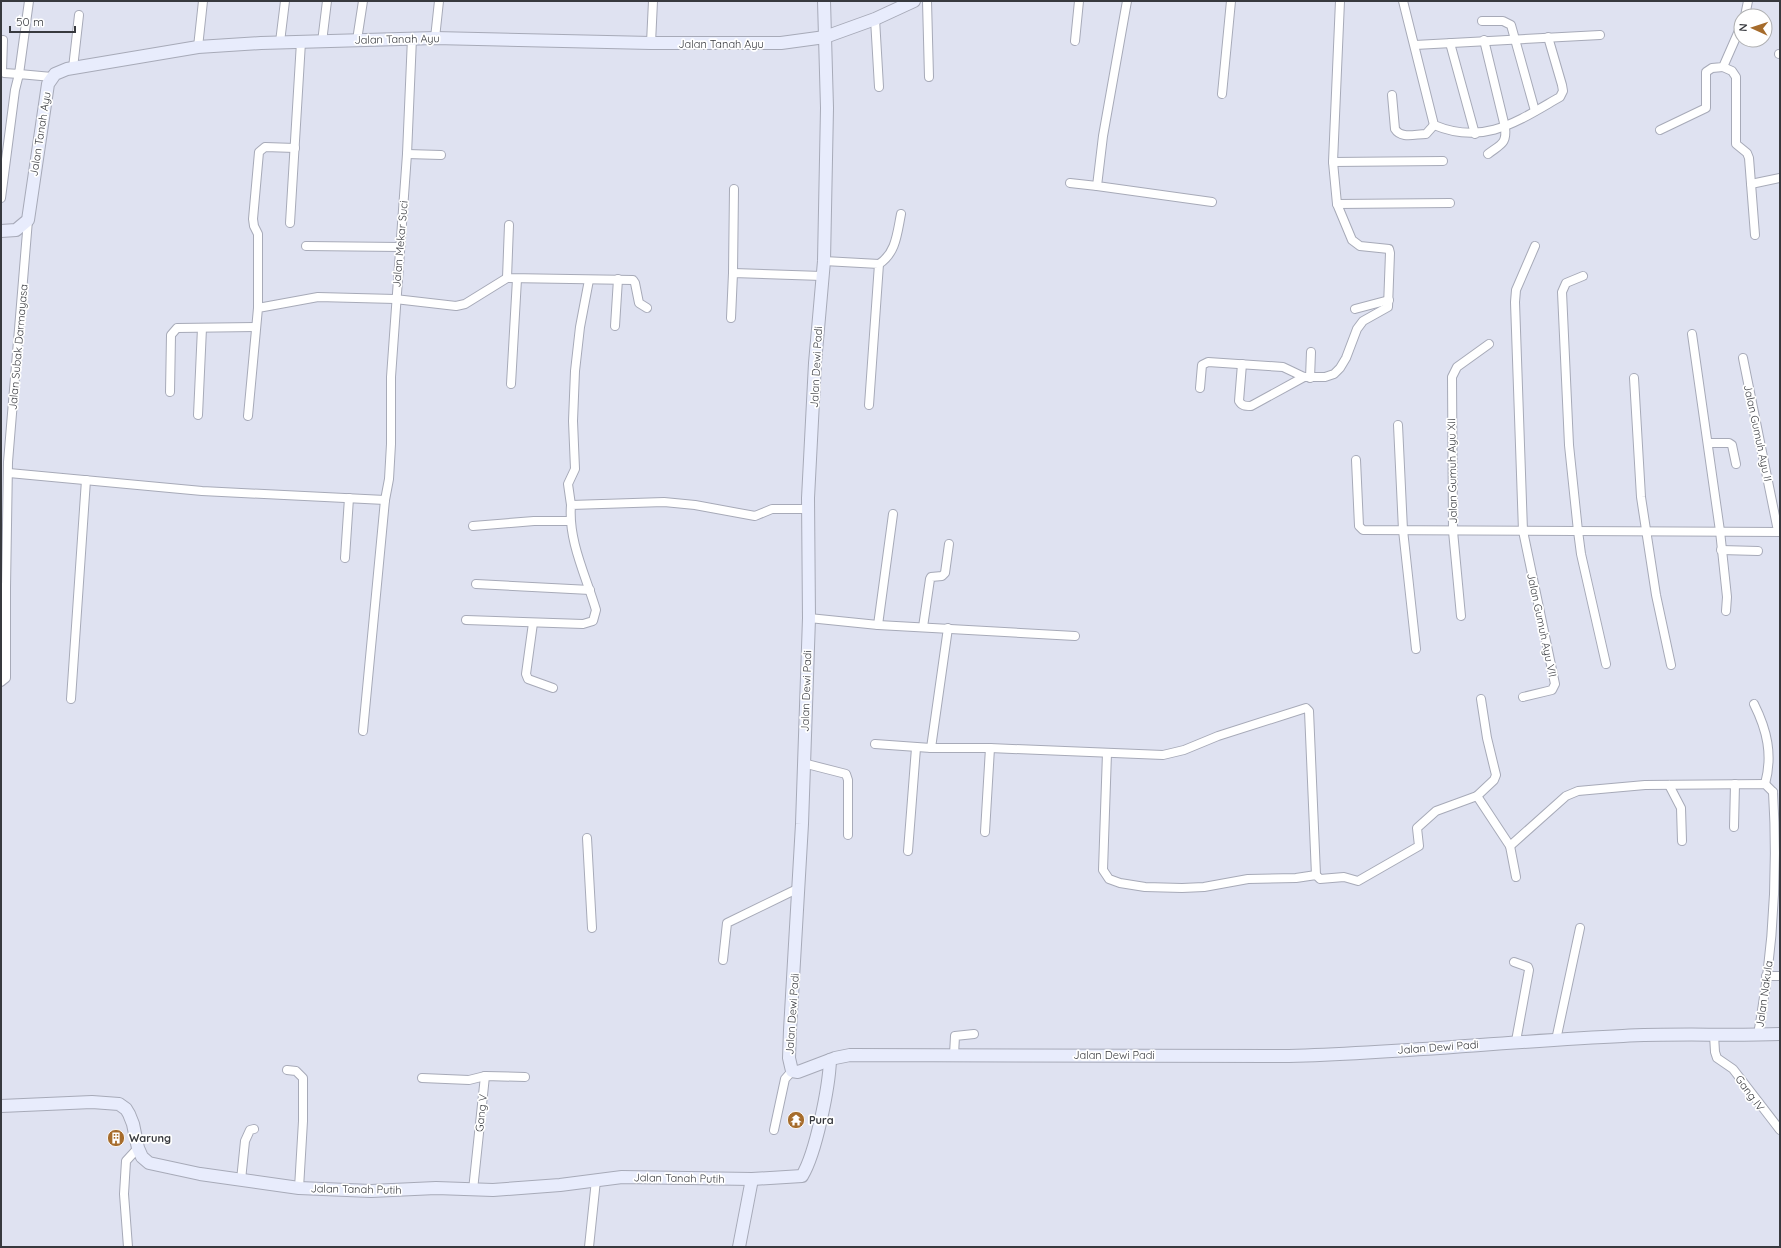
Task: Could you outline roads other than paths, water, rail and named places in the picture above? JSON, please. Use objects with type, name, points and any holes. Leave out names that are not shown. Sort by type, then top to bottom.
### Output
[{"type":"street","points":[[1,198],[15,90],[19,74],[29,1]]},
{"type":"street","points":[[198,47],[203,1]]},
{"type":"street","points":[[280,42],[284,1]]},
{"type":"street","points":[[322,42],[327,1]]},
{"type":"street","points":[[357,40],[363,1]]},
{"type":"street","points":[[435,38],[439,1]]},
{"type":"street","points":[[651,43],[653,1]]},
{"type":"street","name":"Jalan Dewi Padi","points":[[824,1],[828,108],[824,261],[815,363],[808,504],[809,618],[799,890],[790,1030],[789,1058],[792,1071],[798,1072],[830,1060],[850,1055],[1337,1055],[1516,1041],[1623,1036],[1780,1034]]},
{"type":"street","name":"Jalan Tanah Ayu","points":[[28,220],[47,91],[52,77],[60,72],[73,68],[198,47],[280,42],[435,38],[765,44],[825,37],[914,1]]},
{"type":"street","points":[[927,1],[929,77]]},
{"type":"street","points":[[1076,41],[1079,1]]},
{"type":"street","points":[[1097,186],[1102,136],[1127,1]]},
{"type":"street","points":[[1222,94],[1231,1]]},
{"type":"street","points":[[1242,364],[1239,401],[1242,405],[1246,406],[1251,406],[1307,378],[1325,377],[1337,371],[1346,358],[1358,329],[1363,321],[1386,309],[1389,300],[1390,253],[1388,249],[1355,244],[1337,204],[1333,162],[1340,1]]},
{"type":"street","points":[[1403,1],[1416,45],[1434,125]]},
{"type":"street","points":[[73,68],[80,15]]},
{"type":"street","points":[[875,18],[879,87]]},
{"type":"street","points":[[1482,21],[1502,21],[1510,23],[1516,38],[1535,111]]},
{"type":"street","points":[[1416,45],[1516,38],[1600,35]]},
{"type":"street","points":[[1434,125],[1455,132],[1475,134],[1487,133],[1506,127],[1560,97],[1563,91],[1548,37]]},
{"type":"street","name":"Jalan Mekar Suci","points":[[258,308],[318,298],[395,299],[407,154],[412,38]]},
{"type":"street","points":[[3,40],[2,71],[4,73],[52,77]]},
{"type":"street","points":[[1484,40],[1506,127],[1506,140],[1488,154]]},
{"type":"street","points":[[290,223],[301,42]]},
{"type":"street","points":[[1450,43],[1475,134]]},
{"type":"street","points":[[1723,67],[1733,44]]},
{"type":"street","points":[[1660,130],[1705,109],[1706,72],[1709,68],[1723,67],[1732,71],[1736,77],[1736,144],[1748,155],[1755,236]]},
{"type":"street","points":[[1392,95],[1395,129],[1398,134],[1426,134],[1434,125]]},
{"type":"street","points":[[248,416],[255,327],[258,308],[258,234],[254,226],[253,219],[259,152],[265,147],[295,148]]},
{"type":"street","points":[[407,154],[441,156]]},
{"type":"street","points":[[1333,162],[1443,161]]},
{"type":"street","points":[[1751,184],[1780,178]]},
{"type":"street","points":[[1070,183],[1212,202]]},
{"type":"street","points":[[731,318],[734,189]]},
{"type":"street","points":[[1337,204],[1450,203]]},
{"type":"street","points":[[824,261],[879,264],[891,254],[896,241],[900,214]]},
{"type":"street","points":[[1,231],[16,230],[28,220]]},
{"type":"street","name":"Jalan Subak Darmayasa","points":[[1,682],[6,678],[4,587],[9,473],[5,462],[28,220]]},
{"type":"street","points":[[507,278],[509,225]]},
{"type":"street","points":[[306,246],[400,247]]},
{"type":"street","name":"Jalan Gumuh Ayu VII","points":[[1523,697],[1552,690],[1555,684],[1522,531],[1515,302],[1516,290],[1535,246]]},
{"type":"street","points":[[869,405],[879,264]]},
{"type":"street","points":[[733,273],[822,276]]},
{"type":"street","points":[[1583,276],[1566,282],[1562,292],[1569,445],[1581,554],[1606,664]]},
{"type":"street","points":[[363,731],[385,500],[389,480],[391,444],[391,377],[395,299],[456,306],[465,304],[507,278],[589,280],[618,279],[634,281],[639,303],[647,308]]},
{"type":"street","points":[[512,384],[517,279]]},
{"type":"street","points":[[615,326],[618,279]]},
{"type":"street","points":[[466,620],[583,624],[592,622],[596,616],[596,610],[569,521],[571,505],[568,484],[574,473],[575,462],[573,421],[580,327],[589,280]]},
{"type":"street","points":[[1355,309],[1389,300]]},
{"type":"street","points":[[170,392],[172,332],[177,328],[255,327]]},
{"type":"street","points":[[198,415],[202,328]]},
{"type":"street","points":[[1692,334],[1720,531],[1727,596],[1726,611]]},
{"type":"street","name":"Jalan Gumuh Ayu XII","points":[[1461,616],[1453,530],[1452,377],[1457,367],[1490,344]]},
{"type":"street","points":[[1307,378],[1311,352]]},
{"type":"street","name":"Jalan Gumuh Ayu II","points":[[1743,358],[1779,532]]},
{"type":"street","points":[[1200,388],[1204,363],[1283,367],[1307,378]]},
{"type":"street","points":[[1634,378],[1641,497],[1656,594],[1671,665]]},
{"type":"street","points":[[1398,425],[1403,530],[1416,649]]},
{"type":"street","points":[[1708,443],[1729,443],[1732,445],[1736,464]]},
{"type":"street","points":[[1356,460],[1358,526],[1360,529],[1578,532],[1647,530],[1779,532]]},
{"type":"street","points":[[9,473],[202,491],[385,500]]},
{"type":"street","points":[[71,699],[86,480]]},
{"type":"street","points":[[345,558],[349,498]]},
{"type":"street","points":[[571,505],[664,502],[695,505],[755,516],[772,509],[808,504]]},
{"type":"street","points":[[878,625],[893,514]]},
{"type":"street","points":[[473,526],[534,521],[569,521]]},
{"type":"street","points":[[923,627],[930,579],[931,576],[942,576],[945,573],[949,544]]},
{"type":"street","points":[[1721,550],[1758,551]]},
{"type":"street","points":[[476,584],[590,590]]},
{"type":"street","points":[[809,618],[878,625],[1075,636]]},
{"type":"street","points":[[533,623],[526,674],[528,679],[553,688]]},
{"type":"street","points":[[931,748],[948,628]]},
{"type":"street","points":[[875,744],[916,748],[990,748],[1163,755],[1184,750],[1218,736],[1306,708],[1309,711],[1316,875],[1320,879],[1344,877],[1358,881],[1419,846],[1416,832],[1418,826],[1431,815],[1477,796],[1494,780],[1496,775],[1487,738],[1481,699]]},
{"type":"street","points":[[1754,704],[1764,723],[1768,741],[1769,764],[1764,784]]},
{"type":"street","points":[[908,851],[916,748]]},
{"type":"street","points":[[985,832],[990,748]]},
{"type":"street","points":[[1107,753],[1103,870],[1111,880],[1145,887],[1182,888],[1204,887],[1248,879],[1296,878],[1316,875]]},
{"type":"street","points":[[803,763],[846,774],[848,780],[848,835]]},
{"type":"street","points":[[1508,842],[1571,793],[1605,788],[1735,784],[1764,784],[1776,793]]},
{"type":"street","points":[[1734,827],[1735,784]]},
{"type":"street","points":[[1670,785],[1681,808],[1682,841]]},
{"type":"street","name":"Jalan Nakula","points":[[1758,1034],[1766,976],[1776,934],[1776,793]]},
{"type":"street","points":[[1477,796],[1508,842],[1516,878]]},
{"type":"street","points":[[587,838],[592,928]]},
{"type":"street","points":[[723,960],[727,923],[799,890]]},
{"type":"street","points":[[1556,1040],[1580,928]]},
{"type":"street","points":[[1514,962],[1528,967],[1529,970],[1516,1041]]},
{"type":"street","points":[[1766,976],[1780,976]]},
{"type":"street","points":[[954,1055],[955,1036],[974,1034]]},
{"type":"street","name":"Gang IV","points":[[1709,1035],[1716,1057],[1733,1069],[1763,1111],[1780,1130]]},
{"type":"street","name":"Jalan Tanah Putih","points":[[1,1106],[106,1102],[119,1104],[126,1109],[131,1119],[138,1148],[142,1157],[155,1166],[299,1188],[371,1191],[436,1188],[473,1190],[518,1189],[640,1176],[752,1179],[802,1176],[807,1167],[819,1123],[828,1083],[830,1060]]},
{"type":"street","points":[[287,1070],[296,1071],[303,1078],[303,1121],[299,1188]]},
{"type":"street","points":[[774,1130],[785,1079],[792,1071]]},
{"type":"street","points":[[422,1078],[469,1080],[485,1076],[525,1077]]},
{"type":"street","name":"Gang V","points":[[473,1190],[485,1076]]},
{"type":"street","points":[[241,1180],[245,1142],[250,1130],[254,1129]]},
{"type":"street","points":[[128,1247],[124,1194],[126,1161],[138,1148]]},
{"type":"street","points":[[739,1247],[752,1179]]},
{"type":"street","points":[[590,1247],[596,1180]]},
{"type":"place","name":"Pura","points":[[796,1120]]},
{"type":"place","name":"Warung","points":[[116,1138]]}]
